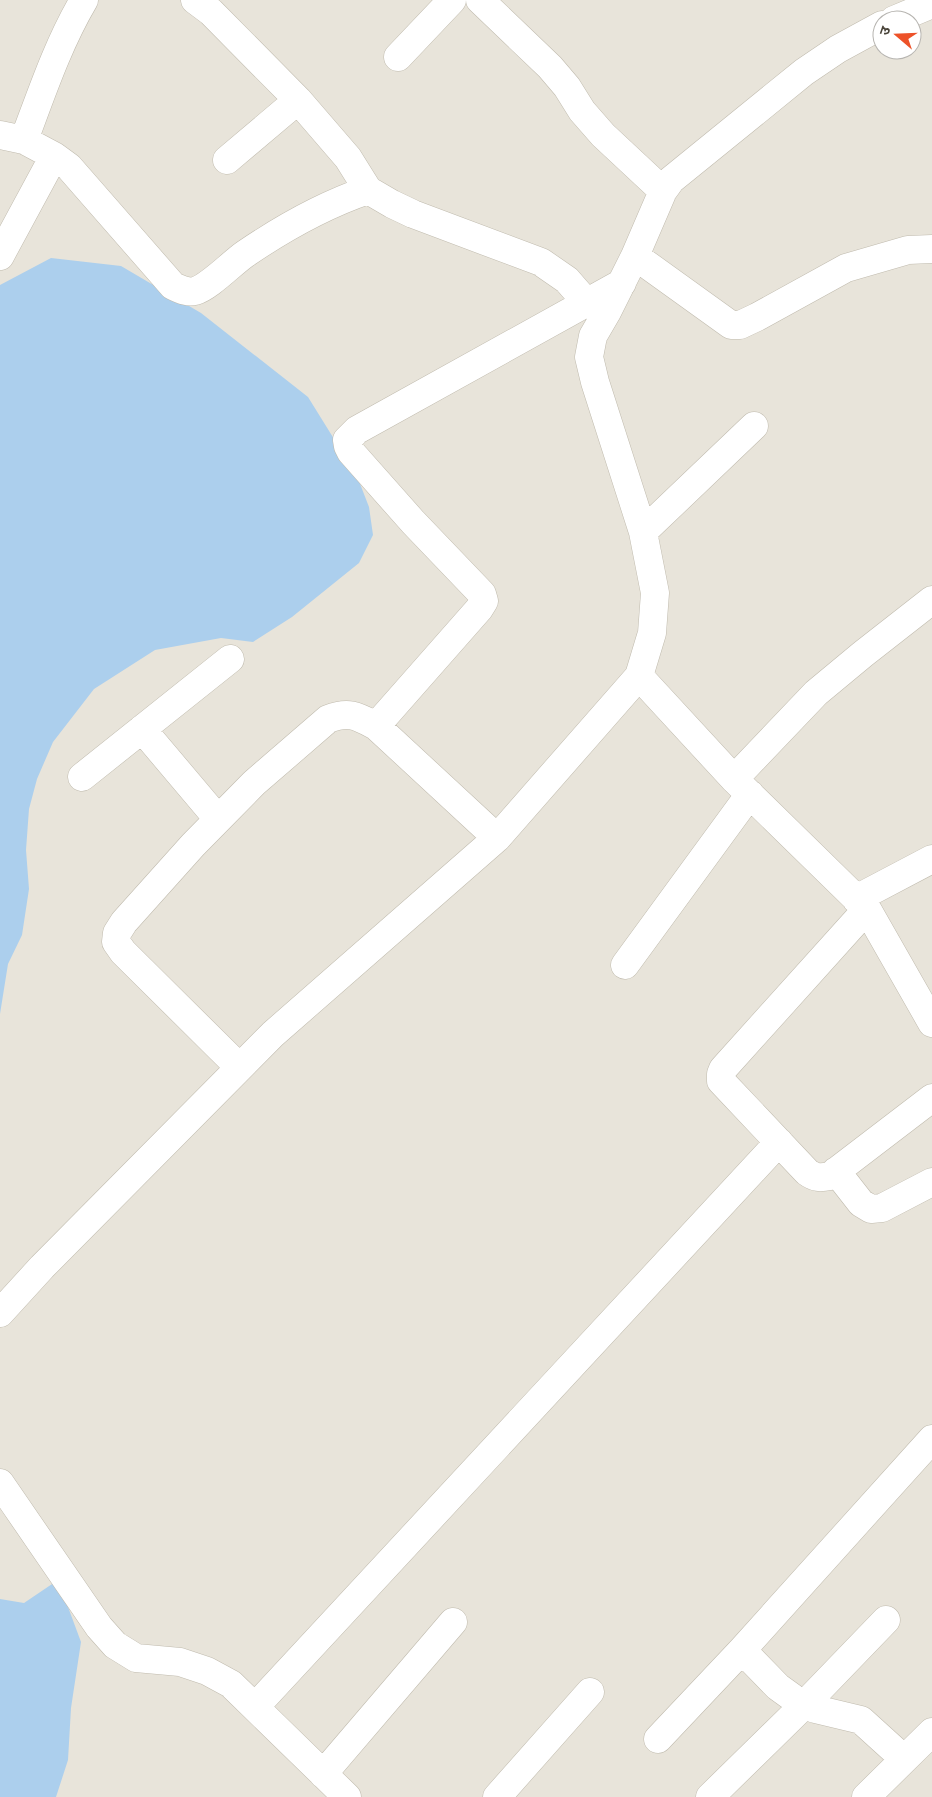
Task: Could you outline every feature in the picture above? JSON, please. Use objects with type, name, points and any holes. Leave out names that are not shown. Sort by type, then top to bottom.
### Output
[{"type":"street","points":[[84,0],[12,138],[54,156],[68,168],[173,286],[184,291],[195,291],[244,254],[292,224],[338,200],[368,190]]},
{"type":"street","points":[[195,0],[211,12],[298,100],[348,158],[368,190],[413,214],[541,262],[567,280],[587,303]]},
{"type":"street","points":[[398,57],[452,0]]},
{"type":"street","points":[[480,0],[550,67],[567,87],[582,111],[603,134],[663,191]]},
{"type":"street","points":[[918,10],[932,4]]},
{"type":"street","points":[[0,1313],[42,1266],[273,1034],[497,838],[639,676],[652,634],[655,593],[643,532],[595,382],[589,357],[593,336],[636,256],[663,191],[671,180],[804,72],[838,49],[872,30]]},
{"type":"street","points":[[226,160],[298,100]]},
{"type":"street","points":[[0,256],[54,156]]},
{"type":"street","points":[[636,256],[730,325],[740,325],[846,268],[908,250],[932,249]]},
{"type":"street","points":[[376,726],[484,601],[482,594],[413,522],[351,452],[347,440],[357,430],[622,283]]},
{"type":"street","points":[[643,532],[754,426]]},
{"type":"street","points":[[625,965],[742,786],[816,694],[932,600]]},
{"type":"street","points":[[82,777],[230,659]]},
{"type":"street","points":[[639,676],[742,786],[862,904],[932,1023]]},
{"type":"street","points":[[239,1067],[123,952],[116,942],[124,922],[218,819],[254,783],[328,719],[340,714],[356,716],[376,726],[497,838]]},
{"type":"street","points":[[142,729],[218,819]]},
{"type":"street","points":[[932,859],[862,904],[720,1074],[721,1081],[726,1088],[813,1177],[822,1178],[830,1176],[932,1098]]},
{"type":"street","points":[[255,1707],[779,1142]]},
{"type":"street","points":[[836,1171],[862,1204],[871,1209],[882,1208],[932,1182]]},
{"type":"street","points":[[658,1739],[742,1650],[932,1439]]},
{"type":"street","points":[[0,1483],[99,1627],[115,1645],[136,1658],[180,1662],[207,1671],[231,1684],[347,1797]]},
{"type":"street","points":[[710,1797],[886,1620]]},
{"type":"street","points":[[323,1774],[453,1622]]},
{"type":"street","points":[[742,1650],[778,1687],[796,1700],[815,1709],[861,1720],[904,1759]]},
{"type":"street","points":[[496,1797],[590,1692]]},
{"type":"street","points":[[866,1797],[932,1732]]},
{"type":"shaded area","points":[[0,0],[932,0],[932,1797],[0,1797]]},
{"type":"water","points":[[51,258],[121,266],[201,313],[308,397],[357,476],[369,507],[373,535],[359,563],[292,617],[253,642],[221,638],[155,650],[94,689],[53,742],[37,779],[29,809],[26,850],[29,889],[22,935],[8,964],[0,1014],[0,285]]},
{"type":"water","points":[[58,1580],[81,1642],[71,1708],[68,1760],[56,1797],[0,1797],[0,1599],[24,1603]]}]
